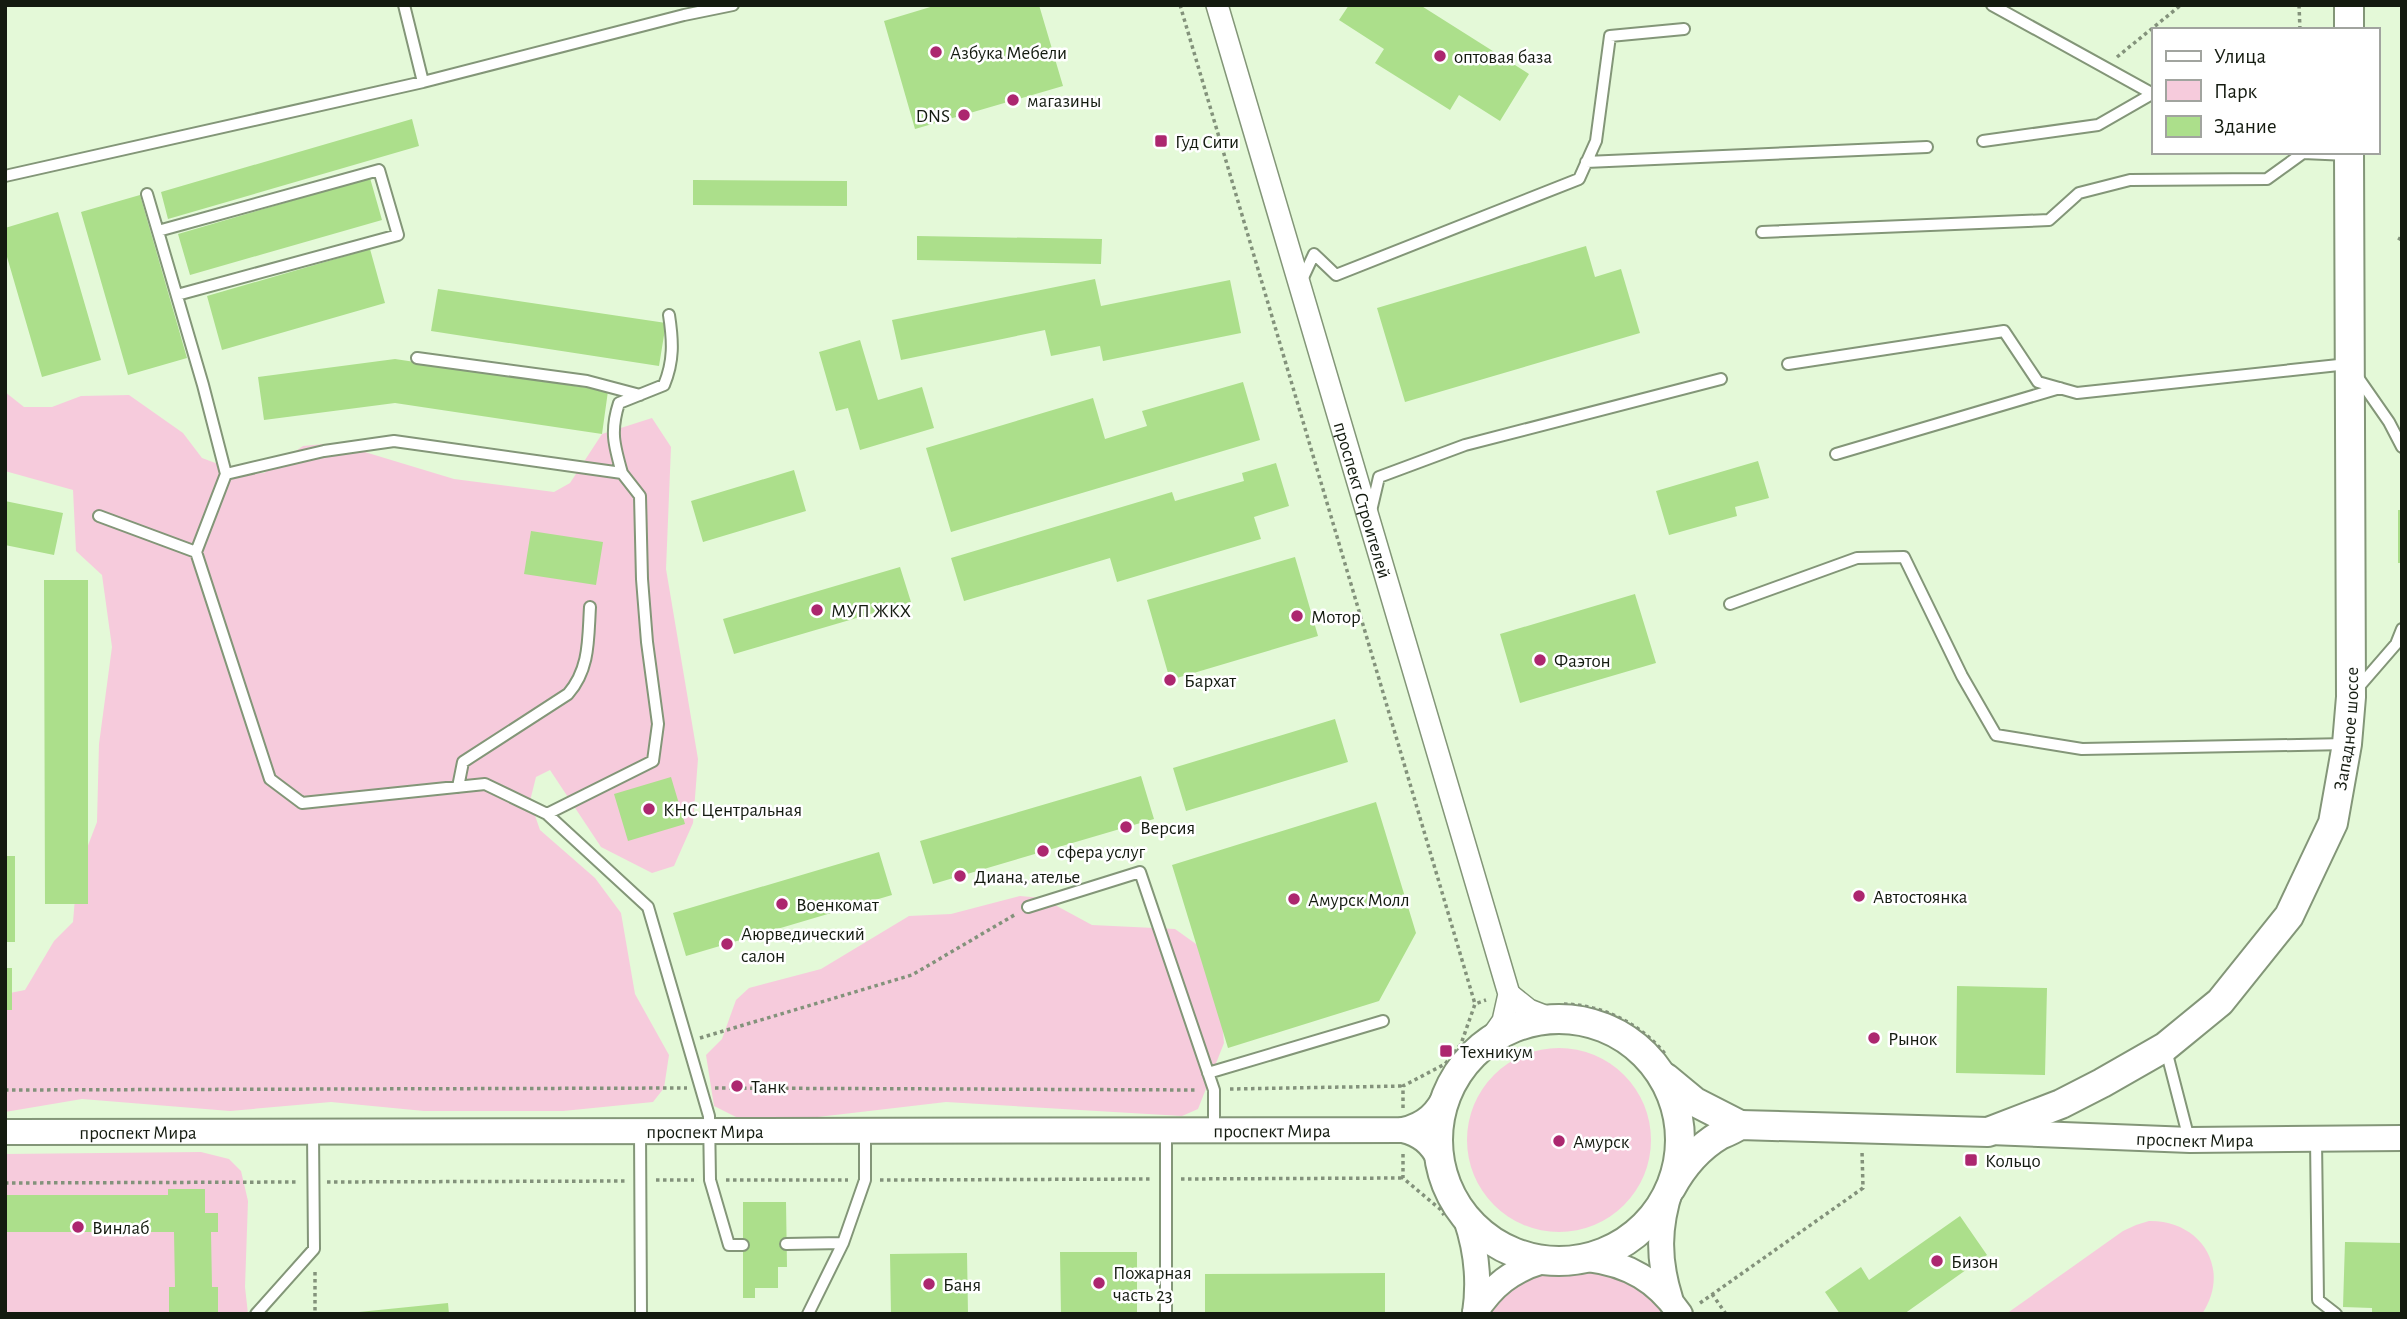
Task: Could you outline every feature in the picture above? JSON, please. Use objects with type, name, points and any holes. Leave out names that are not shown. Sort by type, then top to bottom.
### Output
[{"type":"main road","points":[[2349,5],[2349,28]]},
{"type":"main road","name":"Западное шоссе","points":[[1988,1132],[2061,1104],[2102,1083],[2165,1047],[2220,1002],[2289,916],[2333,823],[2347,744],[2351,697],[2349,154]]},
{"type":"main road","points":[[1740,1125],[1698,1151],[1678,1175],[1660,1208],[1646,1226],[1629,1240],[1588,1259],[1566,1262],[1521,1256],[1482,1235],[1453,1201],[1444,1181],[1437,1136],[1447,1093],[1472,1055],[1489,1041],[1519,1026],[1552,1019],[1574,1019],[1617,1033],[1636,1046],[1664,1077],[1695,1102],[1740,1125],[1988,1132]]},
{"type":"main road","points":[[1652,1062],[1665,1080],[1674,1100],[1679,1122],[1678,1167],[1671,1188]]},
{"type":"street","name":"проспект Строителей","points":[[1217,5],[1508,994]]},
{"type":"street","points":[[1489,1041],[1503,1021],[1508,994],[1529,1010],[1552,1019]]},
{"type":"street","points":[[1403,1130],[1415,1127],[1435,1114],[1447,1093]]},
{"type":"street","points":[[1403,1130],[1428,1142],[1439,1158]]},
{"type":"street","name":"проспект Мира","points":[[5,1132],[1403,1130]]},
{"type":"street","name":"проспект Мира","points":[[1988,1132],[2190,1140],[2316,1139],[2395,1134]]},
{"type":"street","points":[[1671,1188],[1664,1209],[1660,1247],[1661,1265],[1675,1306]]},
{"type":"street","points":[[1466,1219],[1476,1252],[1478,1272],[1475,1313]]},
{"type":"street","points":[[1588,1259],[1613,1263],[1635,1271],[1647,1278],[1675,1306]]},
{"type":"street","points":[[1475,1313],[1485,1297],[1506,1277],[1544,1261]]},
{"type":"lane","points":[[404,5],[423,82]]},
{"type":"lane","points":[[5,176],[423,82],[683,10],[733,5]]},
{"type":"lane","points":[[1992,5],[2152,93]]},
{"type":"lane","points":[[1300,286],[1314,254],[1336,275],[1579,178],[1596,141],[1610,36],[1684,29]]},
{"type":"lane","points":[[1983,141],[2098,125],[2152,95]]},
{"type":"lane","points":[[1586,162],[1927,147]]},
{"type":"lane","points":[[1762,232],[2049,220],[2079,193],[2130,180],[2267,179],[2302,154]]},
{"type":"lane","points":[[158,231],[379,170],[398,235],[177,295]]},
{"type":"lane","points":[[147,194],[226,474],[196,552],[270,779],[302,803],[485,785],[547,814],[648,907],[709,1116],[710,1180],[729,1245],[743,1245]]},
{"type":"lane","points":[[547,814],[653,761],[658,724],[646,630],[640,496],[622,473],[613,441],[614,421],[619,403],[664,385],[671,369],[673,344],[669,315]]},
{"type":"lane","points":[[1788,365],[2004,331],[2038,382],[2077,393],[2350,364],[2389,422],[2402,447]]},
{"type":"lane","points":[[417,358],[586,381],[640,395]]},
{"type":"lane","points":[[1369,521],[1380,477],[1465,445],[1721,379]]},
{"type":"lane","points":[[1836,454],[2060,388]]},
{"type":"lane","points":[[226,474],[324,450],[394,441],[622,473]]},
{"type":"lane","points":[[99,516],[196,552]]},
{"type":"lane","points":[[1730,604],[1857,558],[1905,557],[1962,676],[1996,735],[2082,749],[2347,744]]},
{"type":"lane","points":[[458,787],[463,762],[568,694],[578,682],[586,661],[590,607]]},
{"type":"lane","points":[[2351,697],[2396,644],[2402,629]]},
{"type":"lane","points":[[1028,906],[1140,873],[1213,1090],[1214,1130]]},
{"type":"lane","points":[[1208,1073],[1383,1021]]},
{"type":"lane","points":[[2165,1047],[2190,1140]]},
{"type":"lane","points":[[640,1131],[641,1312]]},
{"type":"lane","points":[[808,1314],[843,1243],[865,1180],[865,1131]]},
{"type":"lane","points":[[1166,1131],[1166,1314]]},
{"type":"lane","points":[[256,1314],[314,1249],[313,1132]]},
{"type":"lane","points":[[2316,1139],[2318,1300],[2336,1314]]},
{"type":"lane","points":[[786,1244],[843,1243]]},
{"type":"path","points":[[1180,5],[1475,1004]]},
{"type":"path","points":[[2152,28],[2181,5]]},
{"type":"path","points":[[2299,5],[2300,28]]},
{"type":"path","points":[[2104,67],[2152,28]]},
{"type":"path","points":[[687,1042],[912,975],[1028,906]]},
{"type":"path","points":[[1726,1314],[1712,1294],[1863,1188]]},
{"type":"path","points":[[314,1249],[315,1314]]},
{"type":"green space","points":[[5,392],[24,407],[52,407],[81,396],[129,395],[183,433],[202,458],[245,474],[264,473],[303,446],[335,443],[454,479],[554,492],[570,483],[602,434],[652,418],[671,447],[666,569],[698,759],[693,823],[674,866],[652,873],[601,847],[550,770],[536,777],[530,801],[540,830],[595,878],[621,913],[635,994],[669,1055],[664,1088],[653,1102],[563,1111],[424,1111],[331,1102],[230,1111],[82,1099],[5,1112],[5,994],[25,990],[54,941],[73,922],[77,874],[97,822],[99,744],[112,647],[102,575],[76,551],[73,490],[5,471]]},
{"type":"green space","points":[[1020,896],[1042,898],[1092,925],[1175,929],[1203,949],[1218,974],[1224,1043],[1198,1109],[1182,1116],[946,1102],[775,1122],[740,1119],[714,1106],[706,1055],[722,1039],[736,1000],[749,988],[821,969],[909,916],[951,914]]},
{"type":"green space","points":[[1559,1048],[1594,1055],[1610,1063],[1624,1075],[1636,1089],[1644,1105],[1651,1140],[1644,1175],[1636,1191],[1624,1205],[1610,1217],[1594,1225],[1559,1232],[1524,1225],[1508,1217],[1494,1205],[1482,1191],[1474,1175],[1467,1140],[1474,1105],[1482,1089],[1494,1075],[1508,1063],[1524,1055]]},
{"type":"green space","points":[[201,1152],[229,1159],[241,1171],[248,1201],[245,1287],[248,1314],[5,1314],[5,1154]]},
{"type":"green space","points":[[2149,1221],[2167,1223],[2183,1229],[2197,1238],[2206,1250],[2214,1280],[2202,1314],[2006,1314],[2123,1231]]},
{"type":"green space","points":[[1588,1259],[1680,1314],[1476,1314],[1543,1261]]},
{"type":"building","points":[[937,5],[1039,5],[1063,86],[915,129],[884,21]]},
{"type":"building","name":"оптовая база","points":[[1349,5],[1420,5],[1529,74],[1500,121],[1459,95],[1450,110],[1375,63],[1384,49],[1339,20]]},
{"type":"building","points":[[412,119],[419,146],[168,219],[161,192]]},
{"type":"building","points":[[370,178],[382,220],[190,275],[178,234]]},
{"type":"building","points":[[693,180],[847,181],[847,206],[693,205]]},
{"type":"building","points":[[140,195],[187,358],[128,375],[81,212]]},
{"type":"building","points":[[58,212],[101,360],[42,377],[5,250],[5,228]]},
{"type":"building","points":[[917,236],[1102,239],[1101,264],[917,260]]},
{"type":"building","points":[[1586,246],[1595,277],[1621,269],[1640,333],[1405,402],[1377,308]]},
{"type":"building","points":[[370,249],[385,303],[222,350],[207,296]]},
{"type":"building","points":[[1095,279],[1101,306],[1230,280],[1241,333],[1103,361],[1100,346],[1051,356],[1045,330],[901,360],[892,320]]},
{"type":"building","points":[[438,289],[666,323],[659,366],[431,331]]},
{"type":"building","points":[[860,340],[878,400],[922,387],[934,428],[860,450],[848,408],[836,411],[819,352]]},
{"type":"building","points":[[395,359],[608,391],[602,434],[395,403],[264,420],[258,377]]},
{"type":"building","points":[[1243,382],[1260,440],[951,532],[926,448],[1093,398],[1105,439],[1147,426],[1142,411]]},
{"type":"building","points":[[1758,461],[1769,498],[1735,507],[1737,516],[1669,535],[1656,491]]},
{"type":"building","points":[[1276,463],[1289,506],[1254,517],[1261,539],[1117,582],[1110,558],[964,601],[951,558],[1172,492],[1175,501],[1244,481],[1242,473]]},
{"type":"building","points":[[794,470],[806,511],[703,542],[691,501]]},
{"type":"building","points":[[5,501],[63,513],[54,555],[5,545]]},
{"type":"building","points":[[2398,510],[2402,510],[2402,563],[2398,563]]},
{"type":"building","points":[[531,531],[603,542],[596,585],[524,574]]},
{"type":"building","points":[[1295,557],[1318,636],[1170,680],[1147,600]]},
{"type":"building","name":"МУП ЖКХ","points":[[900,567],[911,602],[734,654],[723,619]]},
{"type":"building","points":[[44,580],[88,580],[88,904],[45,904]]},
{"type":"building","points":[[1635,594],[1656,663],[1520,703],[1500,634]]},
{"type":"building","points":[[1335,719],[1348,762],[1186,811],[1173,768]]},
{"type":"building","points":[[1141,776],[1154,819],[933,884],[920,841]]},
{"type":"building","name":"КНС Центральная","points":[[671,777],[685,824],[628,841],[614,794]]},
{"type":"building","name":"Амурск Молл","points":[[1376,802],[1416,933],[1379,1001],[1228,1048],[1172,865]]},
{"type":"building","name":"Военкомат","points":[[879,852],[892,895],[686,956],[673,913]]},
{"type":"building","points":[[5,856],[15,856],[15,942],[5,942]]},
{"type":"building","points":[[5,968],[12,968],[12,1010],[5,1010]]},
{"type":"building","points":[[1957,986],[2047,988],[2045,1075],[1956,1073]]},
{"type":"building","points":[[168,1189],[205,1189],[205,1213],[218,1213],[218,1232],[211,1232],[212,1287],[218,1287],[218,1314],[169,1314],[169,1287],[175,1287],[174,1232],[5,1232],[5,1195],[168,1195]]},
{"type":"building","points":[[743,1202],[786,1202],[787,1267],[778,1267],[778,1288],[755,1288],[755,1298],[743,1298]]},
{"type":"building","name":"Бизон","points":[[1960,1216],[1987,1255],[1904,1314],[1840,1314],[1825,1292],[1861,1267],[1869,1280]]},
{"type":"building","points":[[2345,1242],[2402,1243],[2402,1314],[2372,1314],[2372,1308],[2343,1307]]},
{"type":"building","name":"Пожарная часть 23","points":[[1060,1252],[1137,1252],[1137,1314],[1061,1314]]},
{"type":"building","name":"Баня","points":[[967,1253],[968,1314],[891,1314],[890,1254]]},
{"type":"building","points":[[1385,1273],[1385,1314],[1205,1314],[1205,1274]]},
{"type":"building","points":[[448,1303],[449,1314],[359,1314],[359,1312]]},
{"type":"place","name":"Азбука Мебели","points":[[936,52]]},
{"type":"place","name":"оптовая база","points":[[1440,56]]},
{"type":"place","name":"магазины","points":[[1013,100]]},
{"type":"place","name":"DNS","points":[[964,115]]},
{"type":"place","name":"Гуд Сити","points":[[1161,141]]},
{"type":"place","name":"МУП ЖКХ","points":[[817,610]]},
{"type":"place","name":"Мотор","points":[[1297,616]]},
{"type":"place","name":"Фаэтон","points":[[1540,660]]},
{"type":"place","name":"Бархат","points":[[1170,680]]},
{"type":"place","name":"КНС Центральная","points":[[649,809]]},
{"type":"place","name":"Версия","points":[[1126,827]]},
{"type":"place","name":"сфера услуг","points":[[1043,851]]},
{"type":"place","name":"Диана, ателье","points":[[960,876]]},
{"type":"place","name":"Автостоянка","points":[[1859,896]]},
{"type":"place","name":"Амурск Молл","points":[[1294,899]]},
{"type":"place","name":"Военкомат","points":[[782,904]]},
{"type":"place","name":"Аюрведический салон","points":[[727,944]]},
{"type":"place","name":"Рынок","points":[[1874,1038]]},
{"type":"place","name":"Техникум","points":[[1446,1051]]},
{"type":"place","name":"Танк","points":[[737,1086]]},
{"type":"place","name":"Амурск","points":[[1559,1141]]},
{"type":"place","name":"Кольцо","points":[[1971,1160]]},
{"type":"place","name":"Винлаб","points":[[78,1227]]},
{"type":"place","name":"Бизон","points":[[1937,1261]]},
{"type":"place","name":"Пожарная часть 23","points":[[1099,1283]]},
{"type":"place","name":"Баня","points":[[929,1284]]}]
